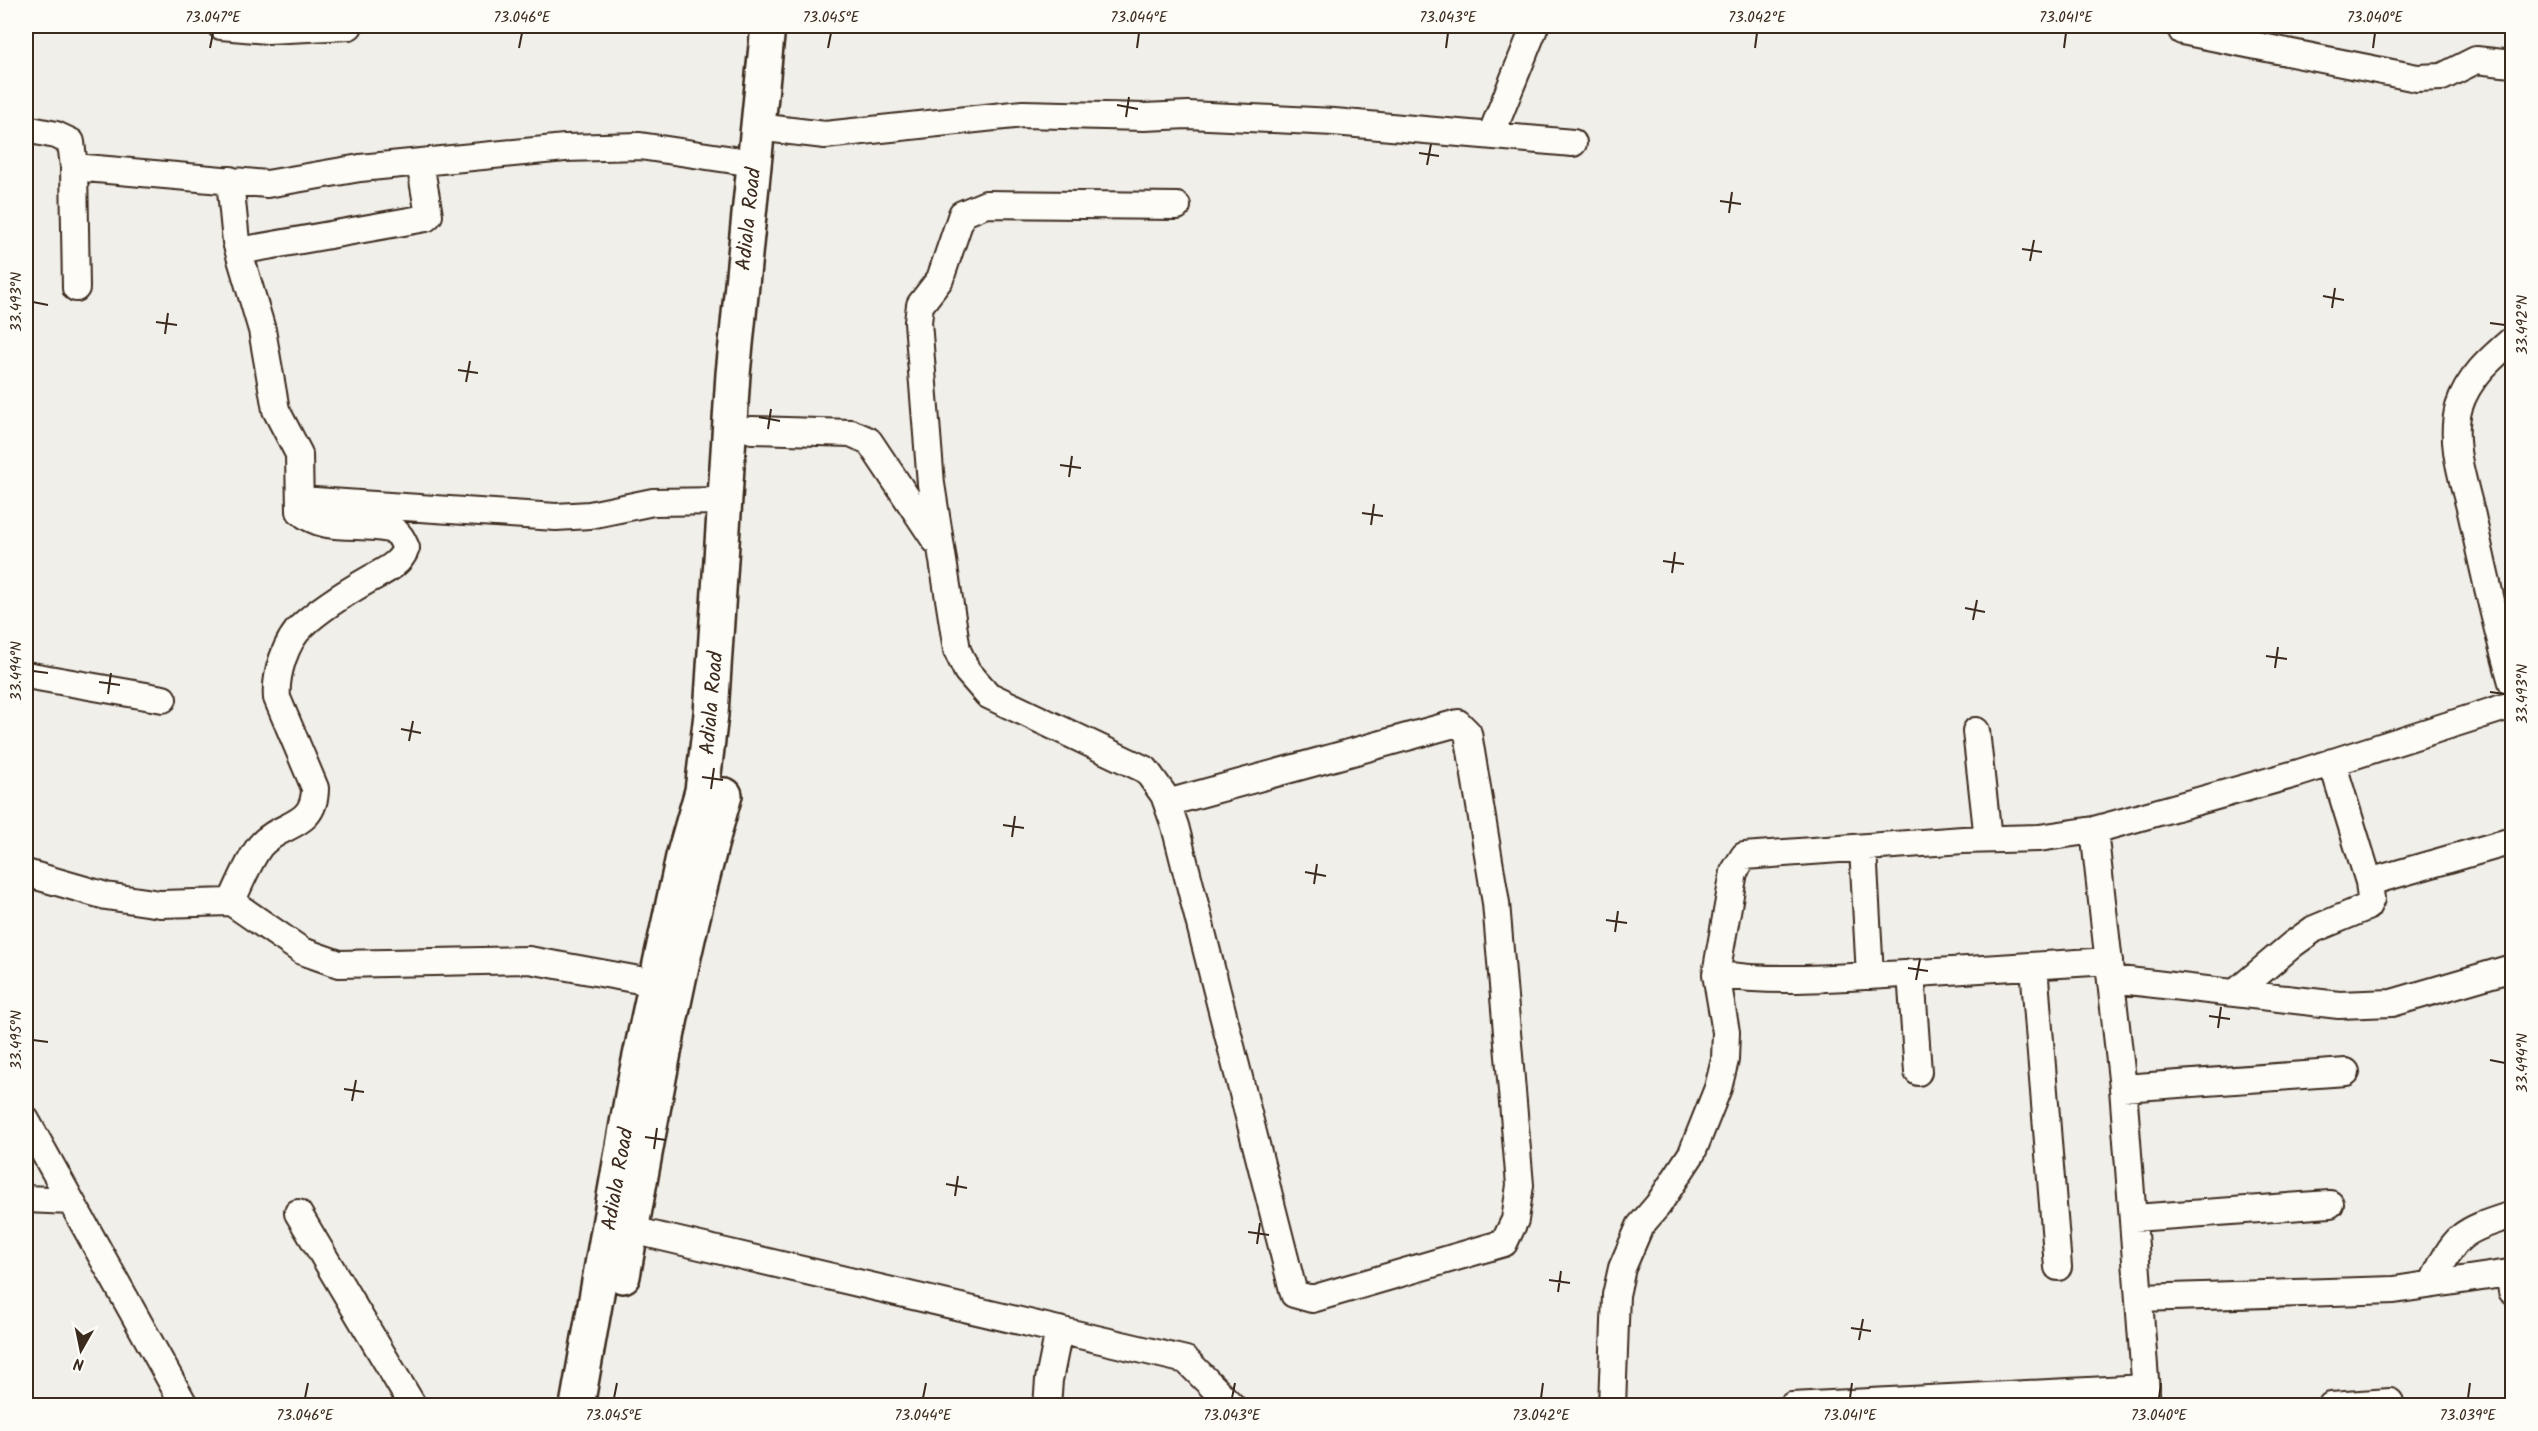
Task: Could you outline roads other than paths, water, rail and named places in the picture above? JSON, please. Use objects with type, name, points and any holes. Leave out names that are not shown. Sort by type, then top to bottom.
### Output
[{"type":"main road","name":"Adiala Road","points":[[600,1406],[657,1089],[698,897],[725,795],[734,716],[769,128],[768,26]]},
{"type":"main road","name":"Adiala Road","points":[[577,1406],[634,1084],[683,857],[702,791],[711,714],[733,374],[754,163],[769,128],[791,26]]},
{"type":"street","points":[[221,26],[267,30],[349,26]]},
{"type":"street","points":[[1491,135],[1535,26]]},
{"type":"street","points":[[2181,31],[2417,78],[2442,76],[2476,60],[2512,64]]},
{"type":"street","points":[[769,128],[825,135],[1023,114],[1144,117],[1188,115],[1334,122],[1573,142]]},
{"type":"street","points":[[26,129],[70,140],[74,167],[75,288]]},
{"type":"street","points":[[74,167],[267,184],[360,168],[420,164],[565,148],[640,146],[754,163]]},
{"type":"street","points":[[239,251],[426,218],[429,215],[420,164]]},
{"type":"street","points":[[230,180],[239,251],[262,330],[276,410],[299,454],[300,511],[335,526],[393,530],[401,537],[406,548],[403,557],[393,567],[366,581],[301,626],[292,640],[280,668],[276,685],[277,698],[315,788],[315,798],[313,805],[302,819],[260,846],[231,902]]},
{"type":"street","points":[[1167,803],[1458,723],[1468,734],[1496,903],[1520,1185],[1515,1220],[1504,1243],[1312,1299],[1294,1294],[1178,837],[1167,803],[1146,770],[988,695],[967,672],[957,650],[930,484],[918,322],[920,305],[928,291],[940,279],[962,214],[986,204],[1177,206]]},
{"type":"street","points":[[2512,340],[2485,362],[2464,396],[2459,409],[2456,441],[2484,570],[2512,682]]},
{"type":"street","points":[[752,430],[851,433],[868,441],[941,548]]},
{"type":"street","points":[[300,500],[556,517],[590,515],[653,502],[725,501]]},
{"type":"street","points":[[26,675],[163,699]]},
{"type":"street","points":[[1612,1406],[1616,1295],[1622,1268],[1640,1226],[1658,1205],[1692,1152],[1718,1088],[1725,1060],[1726,1032],[1716,974],[1734,872],[1744,856],[1988,839],[2039,838],[2094,830],[2332,762],[2512,705]]},
{"type":"street","points":[[1976,731],[1988,839]]},
{"type":"street","points":[[2235,993],[2314,929],[2367,907],[2372,899],[2369,882],[2332,762]]},
{"type":"street","points":[[1792,1406],[2147,1397],[2123,1088],[2094,830]]},
{"type":"street","points":[[2369,882],[2512,841]]},
{"type":"street","points":[[1863,848],[1870,976]]},
{"type":"street","points":[[26,873],[106,896],[160,904],[231,902],[302,951],[339,964],[529,960],[656,983]]},
{"type":"street","points":[[2034,966],[2058,1267]]},
{"type":"street","points":[[1716,974],[1740,978],[1776,979],[2034,966],[2110,970],[2235,993],[2339,1005],[2392,1004],[2512,968]]},
{"type":"street","points":[[1911,973],[1918,1072]]},
{"type":"street","points":[[2123,1088],[2346,1072]]},
{"type":"street","points":[[26,1120],[185,1406]]},
{"type":"street","points":[[26,1198],[71,1201]]},
{"type":"street","points":[[2133,1218],[2330,1204]]},
{"type":"street","points":[[298,1213],[413,1406]]},
{"type":"street","points":[[2432,1284],[2446,1255],[2466,1230],[2512,1215]]},
{"type":"street","points":[[632,1230],[1186,1360],[1232,1406]]},
{"type":"street","points":[[2140,1298],[2394,1290],[2509,1273],[2512,1291]]},
{"type":"street","points":[[1047,1406],[1049,1380],[1059,1330]]},
{"type":"street","points":[[2331,1406],[2390,1402]]}]
